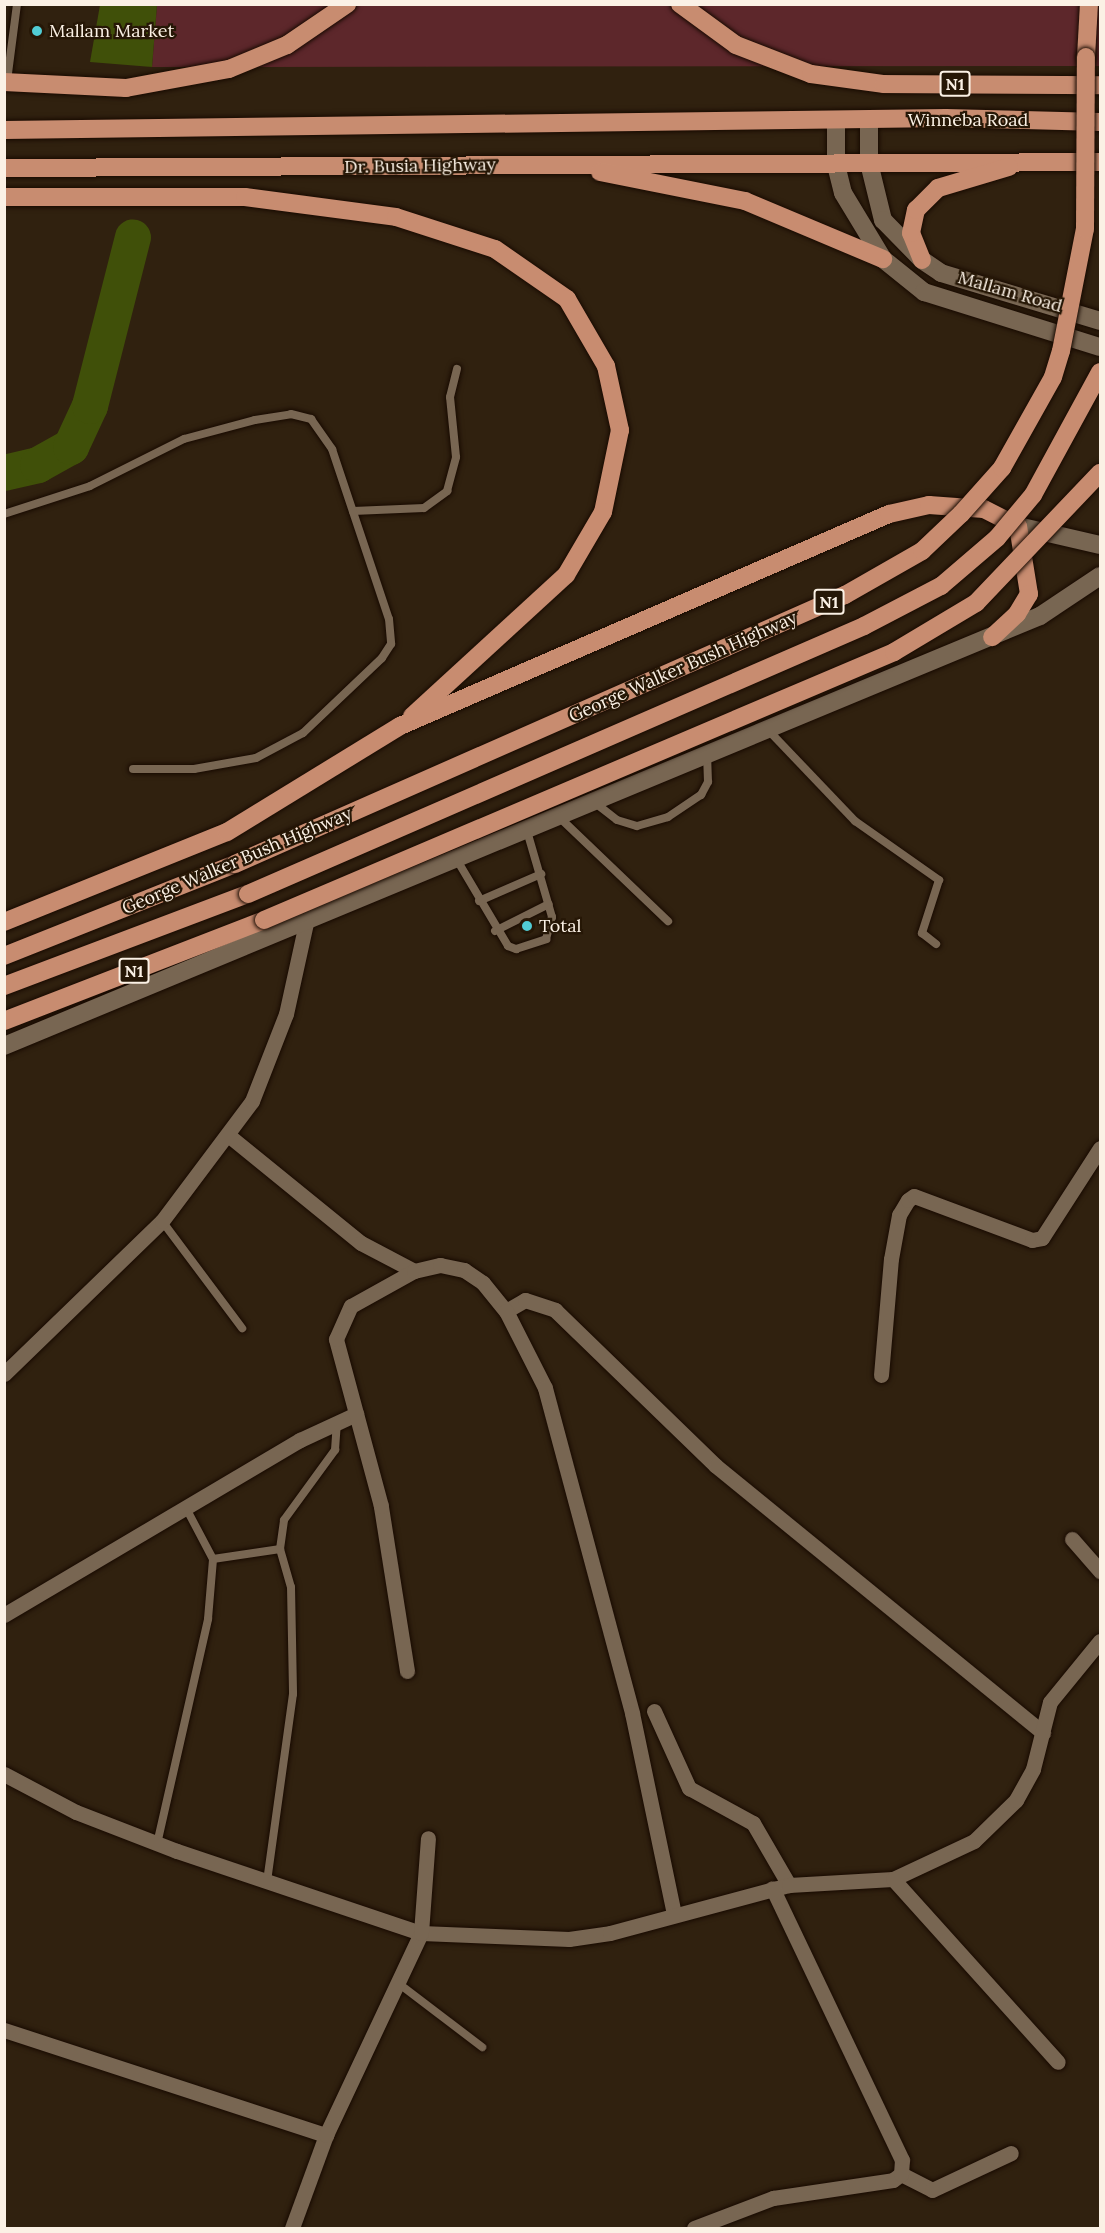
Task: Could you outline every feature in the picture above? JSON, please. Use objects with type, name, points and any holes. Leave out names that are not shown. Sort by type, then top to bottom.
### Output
[{"type":"highway","points":[[6,82],[126,88],[229,69],[287,45],[347,4]]},
{"type":"highway","name":"N1","points":[[680,4],[736,45],[811,74],[884,84],[1101,85]]},
{"type":"highway","name":"George Walker Bush Highway","points":[[4,956],[235,864],[845,595],[922,551],[961,514],[1002,468],[1053,377],[1061,351],[1085,229],[1086,57],[1089,4]]},
{"type":"highway","points":[[4,130],[836,122]]},
{"type":"highway","name":"Winneba Road","points":[[836,122],[1101,122]]},
{"type":"highway","points":[[922,260],[911,233],[916,210],[938,188],[1025,162]]},
{"type":"highway","points":[[836,165],[1101,162]]},
{"type":"highway","points":[[560,164],[745,201],[883,259]]},
{"type":"highway","name":"Dr. Busia Highway","points":[[4,168],[560,164],[836,165]]},
{"type":"highway","points":[[4,197],[245,198],[396,217],[495,249],[567,299],[606,366],[620,430],[603,512],[566,575],[400,726]]},
{"type":"highway","name":"George Walker Bush Highway","points":[[4,986],[248,894],[864,626],[941,586],[997,538],[1033,495],[1101,372]]},
{"type":"highway","name":"N1","points":[[4,1021],[264,920],[894,652],[976,603],[1101,473]]},
{"type":"highway","points":[[4,922],[227,831],[400,726],[889,514],[929,505],[984,509],[1018,526],[1029,594],[1017,614],[992,637]]},
{"type":"street","points":[[836,122],[836,165],[854,218],[883,259],[924,292],[1101,347]]},
{"type":"street","name":"Mallam Road","points":[[869,122],[869,163],[883,219],[922,260],[942,273],[1101,321]]},
{"type":"street","points":[[1018,526],[1101,545]]},
{"type":"street","points":[[4,1046],[306,923],[992,637],[1040,616],[1100,578]]},
{"type":"street","points":[[4,1374],[162,1221],[228,1135],[272,1059],[306,923]]},
{"type":"street","points":[[228,1135],[362,1243],[414,1271]]},
{"type":"street","points":[[881,1375],[891,1259],[899,1215],[908,1200],[914,1196],[1032,1240],[1042,1238],[1101,1148]]},
{"type":"street","points":[[407,1671],[381,1506],[336,1339],[340,1321],[351,1306],[414,1271],[440,1265],[464,1270],[506,1311],[545,1388],[569,1464],[632,1713],[674,1914]]},
{"type":"street","points":[[506,1311],[525,1300],[555,1310],[716,1466],[1043,1733]]},
{"type":"street","points":[[4,1615],[337,1421],[356,1414]]},
{"type":"street","points":[[1072,1539],[1101,1571]]},
{"type":"street","points":[[4,1774],[76,1812],[157,1844],[267,1884],[421,1933],[570,1939],[789,1884],[893,1880],[974,1841],[1016,1800],[1043,1733],[1050,1702],[1101,1641]]},
{"type":"street","points":[[654,1711],[689,1788],[753,1823],[789,1884]]},
{"type":"street","points":[[292,2229],[326,2135],[421,1933],[428,1838]]},
{"type":"street","points":[[893,1880],[1058,2062]]},
{"type":"street","points":[[694,2229],[773,2198],[893,2180],[901,2174],[902,2160],[772,1888]]},
{"type":"street","points":[[4,2030],[326,2135]]},
{"type":"street","points":[[901,2174],[932,2190],[1011,2153]]},
{"type":"lane","points":[[6,82],[17,4]]},
{"type":"lane","points":[[352,512],[424,508],[447,490],[456,457],[450,397],[456,369]]},
{"type":"lane","points":[[4,514],[90,486],[184,439],[291,414],[311,419],[332,449],[389,619],[391,644],[382,658],[303,733],[256,758],[194,769],[133,769]]},
{"type":"lane","points":[[768,730],[855,821],[939,880],[922,933],[936,944]]},
{"type":"lane","points":[[594,802],[617,820],[637,826],[668,817],[701,795],[708,782],[707,755]]},
{"type":"lane","points":[[560,817],[668,921]]},
{"type":"lane","points":[[458,860],[495,931],[516,949],[546,939],[551,929],[549,904],[527,831]]},
{"type":"lane","points":[[479,901],[541,874]]},
{"type":"lane","points":[[495,931],[549,904]]},
{"type":"lane","points":[[162,1221],[242,1328]]},
{"type":"lane","points":[[267,1884],[293,1694],[291,1587],[280,1550],[284,1520],[335,1450],[337,1421]]},
{"type":"lane","points":[[157,1844],[208,1619],[213,1559],[186,1508]]},
{"type":"lane","points":[[213,1559],[280,1550]]},
{"type":"lane","points":[[398,1983],[483,2047]]},
{"type":"shaded area","points":[[100,5],[157,5],[152,67],[90,62]]},
{"type":"shaded area","points":[[157,5],[1100,5],[1100,66],[152,67]]},
{"type":"waterway","points":[[4,473],[38,465],[71,447],[90,406],[133,237]]},
{"type":"place","name":"Mallam Market","points":[[37,31]]},
{"type":"place","name":"Total","points":[[527,926]]}]
